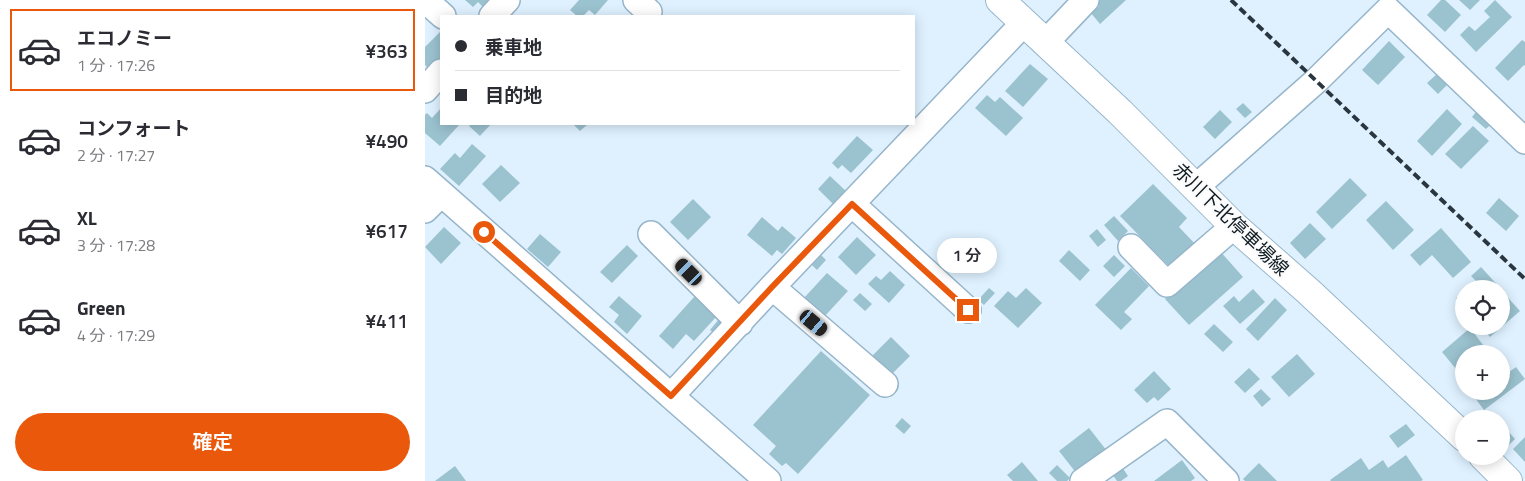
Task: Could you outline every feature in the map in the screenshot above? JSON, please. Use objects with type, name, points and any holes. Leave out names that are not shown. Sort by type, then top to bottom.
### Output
[{"type":"main road","name":"赤川下北停車場線","points":[[1000,0],[1196,186],[1234,226],[1308,291],[1455,429]]},
{"type":"main road","points":[[1492,465],[1508,481]]},
{"type":"street","points":[[425,0],[442,15]]},
{"type":"street","points":[[493,15],[507,0]]},
{"type":"street","points":[[1046,42],[1086,0]]},
{"type":"street","points":[[1196,186],[1316,81],[1393,5],[1525,141]]},
{"type":"street","points":[[671,396],[772,287],[1024,23]]},
{"type":"street","points":[[425,90],[440,73]]},
{"type":"street","points":[[430,194],[671,396],[768,481]]},
{"type":"street","points":[[852,204],[968,310]]},
{"type":"street","points":[[1131,247],[1167,284],[1234,226]]},
{"type":"street","points":[[651,234],[740,323]]},
{"type":"street","points":[[772,287],[885,384]]},
{"type":"street","points":[[1083,481],[1167,422],[1226,481]]},
{"type":"building","points":[[465,0],[491,0],[484,8],[478,2],[473,7]]},
{"type":"building","points":[[579,0],[608,0],[595,15],[589,10],[584,15],[576,15],[570,10]]},
{"type":"building","points":[[1094,0],[1126,0],[1100,24],[1091,13],[1099,6]]},
{"type":"building","points":[[1441,0],[1445,0],[1461,15],[1445,32],[1427,15]]},
{"type":"building","points":[[1459,0],[1480,0],[1470,10]]},
{"type":"building","points":[[1495,0],[1512,17],[1476,52],[1460,35],[1469,26],[1475,31],[1490,17],[1484,11]]},
{"type":"building","points":[[440,32],[440,58],[429,69],[425,65],[425,47]]},
{"type":"building","points":[[1522,40],[1525,42],[1525,66],[1508,81],[1495,68]]},
{"type":"building","points":[[1389,41],[1405,57],[1378,85],[1362,70]]},
{"type":"building","points":[[1030,64],[1048,79],[1023,107],[1005,91]]},
{"type":"building","points":[[1438,73],[1448,84],[1438,94],[1427,83]]},
{"type":"building","points":[[987,95],[995,102],[1000,97],[1023,118],[1006,136],[975,108]]},
{"type":"building","points":[[1243,103],[1252,112],[1245,118],[1236,109]]},
{"type":"building","points":[[1479,108],[1494,121],[1486,129],[1472,117]]},
{"type":"building","points":[[440,109],[440,125],[459,125],[440,146],[425,133],[425,115],[427,113],[432,118]]},
{"type":"building","points":[[1447,109],[1462,124],[1432,156],[1417,141]]},
{"type":"building","points":[[1220,110],[1232,122],[1215,139],[1203,127]]},
{"type":"building","points":[[470,125],[490,125],[480,136]]},
{"type":"building","points":[[574,125],[587,125],[580,131]]},
{"type":"building","points":[[1473,126],[1489,141],[1461,169],[1445,154]]},
{"type":"building","points":[[857,136],[873,150],[851,173],[842,165],[838,169],[832,163]]},
{"type":"building","points":[[472,144],[486,156],[459,186],[440,169],[455,153],[460,158]]},
{"type":"building","points":[[501,165],[520,183],[500,202],[482,184]]},
{"type":"building","points":[[830,176],[848,193],[835,206],[818,189]]},
{"type":"building","points":[[1350,178],[1367,195],[1332,229],[1316,212]]},
{"type":"building","points":[[1153,184],[1187,218],[1179,227],[1197,246],[1173,270],[1120,216]]},
{"type":"building","points":[[1499,198],[1519,216],[1506,231],[1486,213]]},
{"type":"building","points":[[693,199],[711,217],[688,240],[670,222]]},
{"type":"building","points":[[1386,201],[1414,230],[1393,250],[1366,220]]},
{"type":"building","points":[[1114,216],[1128,231],[1118,241],[1104,225]]},
{"type":"building","points":[[762,217],[778,231],[782,226],[796,238],[782,254],[777,250],[772,256],[747,235]]},
{"type":"building","points":[[1310,223],[1326,239],[1305,259],[1290,243]]},
{"type":"building","points":[[444,227],[461,243],[441,264],[425,247]]},
{"type":"building","points":[[1441,228],[1471,262],[1453,278],[1432,255],[1420,266],[1410,255]]},
{"type":"building","points":[[1097,229],[1106,240],[1098,247],[1089,236]]},
{"type":"building","points":[[540,234],[561,252],[548,267],[527,249]]},
{"type":"building","points":[[857,237],[876,255],[856,275],[838,257]]},
{"type":"building","points":[[627,245],[638,256],[612,283],[600,272]]},
{"type":"building","points":[[1069,250],[1090,270],[1080,281],[1059,261]]},
{"type":"building","points":[[1219,250],[1243,277],[1189,325],[1165,299]]},
{"type":"building","points":[[821,255],[826,260],[817,270],[812,265]]},
{"type":"building","points":[[1114,255],[1125,266],[1114,277],[1103,266]]},
{"type":"building","points":[[1481,267],[1493,280],[1475,280],[1471,276]]},
{"type":"building","points":[[1131,268],[1149,286],[1124,312],[1132,319],[1121,330],[1095,305]]},
{"type":"building","points":[[890,271],[905,285],[889,303],[868,284],[876,276],[881,280]]},
{"type":"building","points":[[827,273],[848,291],[824,317],[804,298]]},
{"type":"building","points":[[989,288],[995,293],[984,305],[978,300]]},
{"type":"building","points":[[1026,288],[1042,303],[1018,328],[994,306],[1008,291],[1016,298]]},
{"type":"building","points":[[1253,289],[1265,302],[1240,324],[1223,306],[1234,296],[1239,302]]},
{"type":"building","points":[[860,293],[872,304],[865,311],[853,300]]},
{"type":"building","points":[[619,296],[642,316],[627,334],[614,322],[619,315],[609,307]]},
{"type":"building","points":[[695,296],[717,316],[694,341],[686,334],[673,349],[659,336]]},
{"type":"building","points":[[1275,298],[1287,310],[1258,341],[1246,329]]},
{"type":"building","points":[[1510,300],[1520,311],[1510,320]]},
{"type":"building","points":[[719,319],[726,324],[716,335],[710,330]]},
{"type":"building","points":[[1214,324],[1233,342],[1223,352],[1204,334]]},
{"type":"building","points":[[1462,335],[1475,335],[1483,345],[1455,345],[1455,368],[1442,352]]},
{"type":"building","points":[[891,337],[910,356],[891,375],[872,356]]},
{"type":"building","points":[[821,351],[870,395],[798,474],[786,463],[782,466],[769,454],[776,446],[753,425]]},
{"type":"building","points":[[1297,354],[1315,374],[1289,397],[1271,377]]},
{"type":"building","points":[[1516,367],[1525,379],[1510,390],[1510,371]]},
{"type":"building","points":[[1249,368],[1260,379],[1245,393],[1234,382]]},
{"type":"building","points":[[1154,371],[1171,389],[1158,401],[1154,397],[1147,403],[1134,390]]},
{"type":"building","points":[[1261,389],[1271,399],[1262,407],[1253,396]]},
{"type":"building","points":[[1476,400],[1497,400],[1484,410]]},
{"type":"building","points":[[902,418],[911,426],[904,434],[895,426]]},
{"type":"building","points":[[1406,424],[1415,435],[1398,448],[1389,436]]},
{"type":"building","points":[[1089,428],[1107,451],[1077,474],[1059,451]]},
{"type":"building","points":[[1510,433],[1515,439],[1510,444]]},
{"type":"building","points":[[1525,437],[1525,462],[1513,449]]},
{"type":"building","points":[[1406,455],[1423,480],[1330,480],[1361,458],[1369,470],[1383,460],[1388,468]]},
{"type":"building","points":[[1182,460],[1195,478],[1191,481],[1154,481]]},
{"type":"building","points":[[1022,462],[1038,481],[1013,481],[1007,475]]},
{"type":"building","points":[[1259,463],[1277,481],[1245,481],[1243,479]]},
{"type":"building","points":[[1057,465],[1070,478],[1067,481],[1057,481],[1049,473]]},
{"type":"building","points":[[455,466],[466,481],[435,481]]},
{"type":"building","points":[[1122,467],[1128,476],[1121,481],[1117,481],[1112,474]]},
{"type":"railway","points":[[1231,0],[1525,279]]},
{"type":"route","points":[[484,232],[671,396],[852,204],[968,310]]}]
